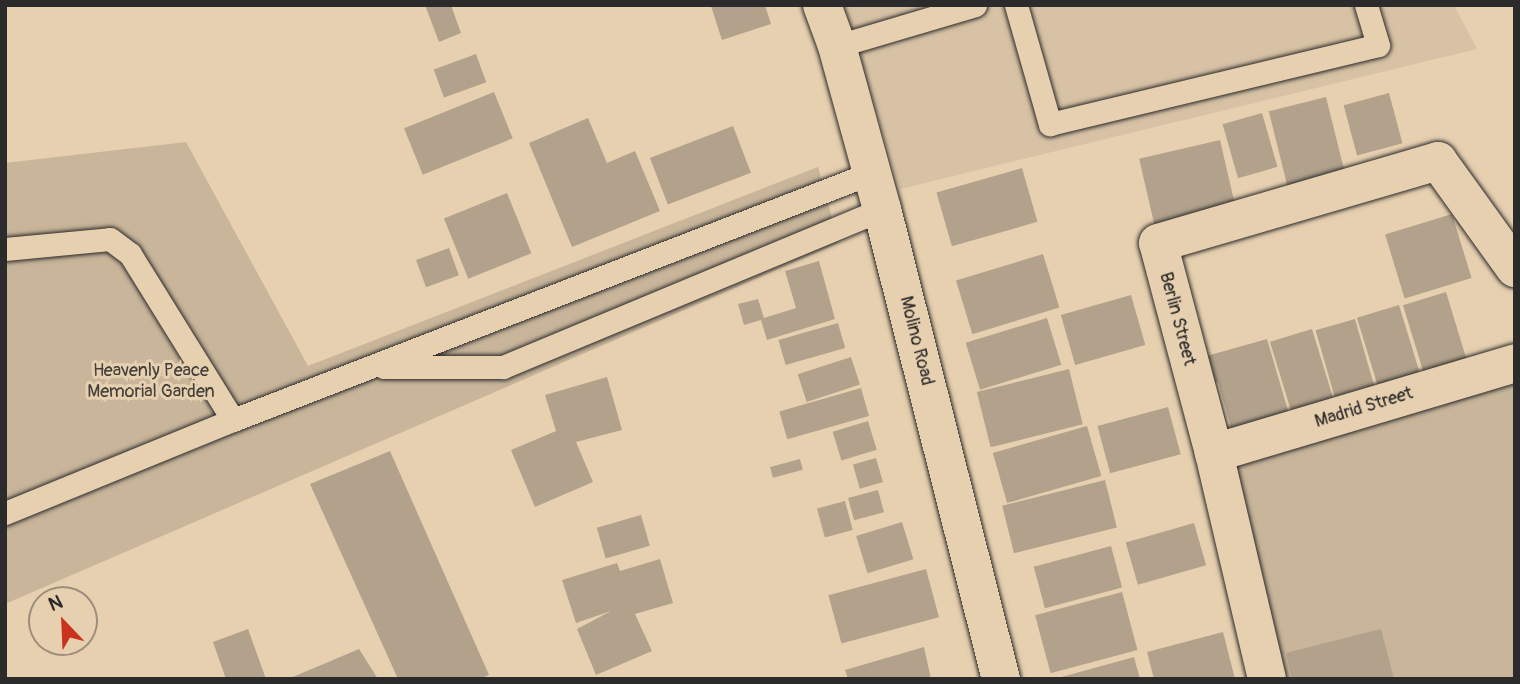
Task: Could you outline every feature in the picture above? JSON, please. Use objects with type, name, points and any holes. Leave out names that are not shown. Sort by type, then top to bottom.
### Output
[{"type":"street","name":"Molino Road","points":[[822,5],[838,46],[882,209],[1001,679]]},
{"type":"street","name":"Berlin Street","points":[[1267,679],[1214,453],[1157,243],[1438,161],[1515,268]]},
{"type":"street","name":"Madrid Street","points":[[1214,453],[1515,363]]},
{"type":"lane","points":[[838,46],[975,5]]},
{"type":"lane","points":[[1016,5],[1050,124],[1378,45],[1366,5]]},
{"type":"lane","points":[[5,513],[233,420],[871,173]]},
{"type":"lane","points":[[371,367],[503,367],[882,209]]},
{"type":"lane","points":[[5,249],[110,239],[130,254],[233,420]]},
{"type":"shaded area","points":[[844,5],[1454,5],[1477,49],[900,189]]},
{"type":"green space","name":"Heavenly Peace Memorial Garden","points":[[186,142],[308,366],[818,167],[839,243],[47,586],[28,586],[28,594],[5,604],[5,163]]},
{"type":"green space","points":[[1515,378],[1515,679],[1287,679],[1229,462]]},
{"type":"building","points":[[425,5],[451,5],[461,33],[439,42]]},
{"type":"building","points":[[765,5],[771,24],[722,40],[711,6]]},
{"type":"building","points":[[476,54],[486,82],[444,98],[434,69]]},
{"type":"building","points":[[494,92],[513,138],[423,175],[404,128]]},
{"type":"building","points":[[1389,93],[1402,143],[1357,155],[1344,105]]},
{"type":"building","points":[[1326,97],[1347,180],[1290,195],[1269,111]]},
{"type":"building","points":[[1262,113],[1277,167],[1238,178],[1223,124]]},
{"type":"building","points":[[588,118],[607,163],[635,151],[660,211],[572,247],[529,143]]},
{"type":"building","points":[[733,126],[751,173],[668,205],[650,158]]},
{"type":"building","points":[[1220,140],[1237,212],[1156,231],[1139,159]]},
{"type":"building","points":[[1022,168],[1037,222],[952,246],[936,193]]},
{"type":"building","points":[[507,193],[531,253],[468,279],[444,218]]},
{"type":"building","points":[[1452,214],[1472,278],[1405,299],[1385,234]]},
{"type":"building","points":[[449,248],[459,275],[426,287],[416,260]]},
{"type":"building","points":[[1043,254],[1059,308],[972,334],[956,281]]},
{"type":"building","points":[[819,261],[835,319],[767,340],[761,320],[744,325],[738,304],[758,299],[764,318],[796,308],[785,271]]},
{"type":"building","points":[[1446,292],[1466,359],[1423,372],[1403,305]]},
{"type":"building","points":[[1131,295],[1145,345],[1075,365],[1061,315]]},
{"type":"building","points":[[1399,305],[1419,372],[1377,385],[1357,318]]},
{"type":"building","points":[[1047,318],[1061,365],[980,390],[966,343]]},
{"type":"building","points":[[1355,319],[1374,385],[1335,397],[1316,330]]},
{"type":"building","points":[[838,323],[845,348],[786,365],[778,340]]},
{"type":"building","points":[[1312,329],[1333,398],[1291,411],[1270,342]]},
{"type":"building","points":[[1267,339],[1289,414],[1232,430],[1218,382],[1211,385],[1203,357]]},
{"type":"building","points":[[851,357],[860,385],[807,402],[798,374]]},
{"type":"building","points":[[1069,369],[1083,424],[991,447],[977,392]]},
{"type":"building","points":[[607,377],[622,430],[576,442],[593,482],[535,507],[511,450],[556,431],[545,395]]},
{"type":"building","points":[[861,388],[869,416],[787,439],[779,411]]},
{"type":"building","points":[[1168,407],[1181,454],[1110,473],[1097,426]]},
{"type":"building","points":[[868,421],[877,450],[841,461],[833,432]]},
{"type":"building","points":[[1087,426],[1101,476],[1007,503],[993,453]]},
{"type":"building","points":[[390,451],[489,675],[479,679],[398,679],[310,484]]},
{"type":"building","points":[[876,458],[883,482],[860,489],[853,465]]},
{"type":"building","points":[[800,459],[803,470],[773,478],[770,467]]},
{"type":"building","points":[[1105,480],[1117,528],[1014,553],[1002,506]]},
{"type":"building","points":[[878,490],[884,512],[854,520],[848,498]]},
{"type":"building","points":[[845,501],[853,530],[825,537],[817,509]]},
{"type":"building","points":[[641,515],[650,546],[606,558],[597,528]]},
{"type":"building","points":[[902,522],[913,559],[867,573],[856,536]]},
{"type":"building","points":[[1194,523],[1206,565],[1138,585],[1126,543]]},
{"type":"building","points":[[1111,546],[1122,588],[1045,608],[1034,567]]},
{"type":"building","points":[[660,559],[673,603],[635,614],[652,651],[596,675],[577,629],[611,611],[576,623],[562,580],[617,563],[620,571]]},
{"type":"building","points":[[926,569],[939,617],[841,643],[828,595]]},
{"type":"building","points":[[1122,592],[1138,650],[1051,673],[1035,615]]},
{"type":"building","points":[[248,629],[266,679],[226,679],[213,642]]},
{"type":"building","points":[[1381,629],[1394,679],[1292,679],[1286,653]]},
{"type":"building","points":[[1223,632],[1235,679],[1154,679],[1147,652]]},
{"type":"building","points":[[924,647],[931,679],[848,679],[845,670]]},
{"type":"building","points":[[359,649],[378,679],[288,679]]},
{"type":"building","points":[[1134,657],[1140,679],[1058,679],[1058,678]]}]
